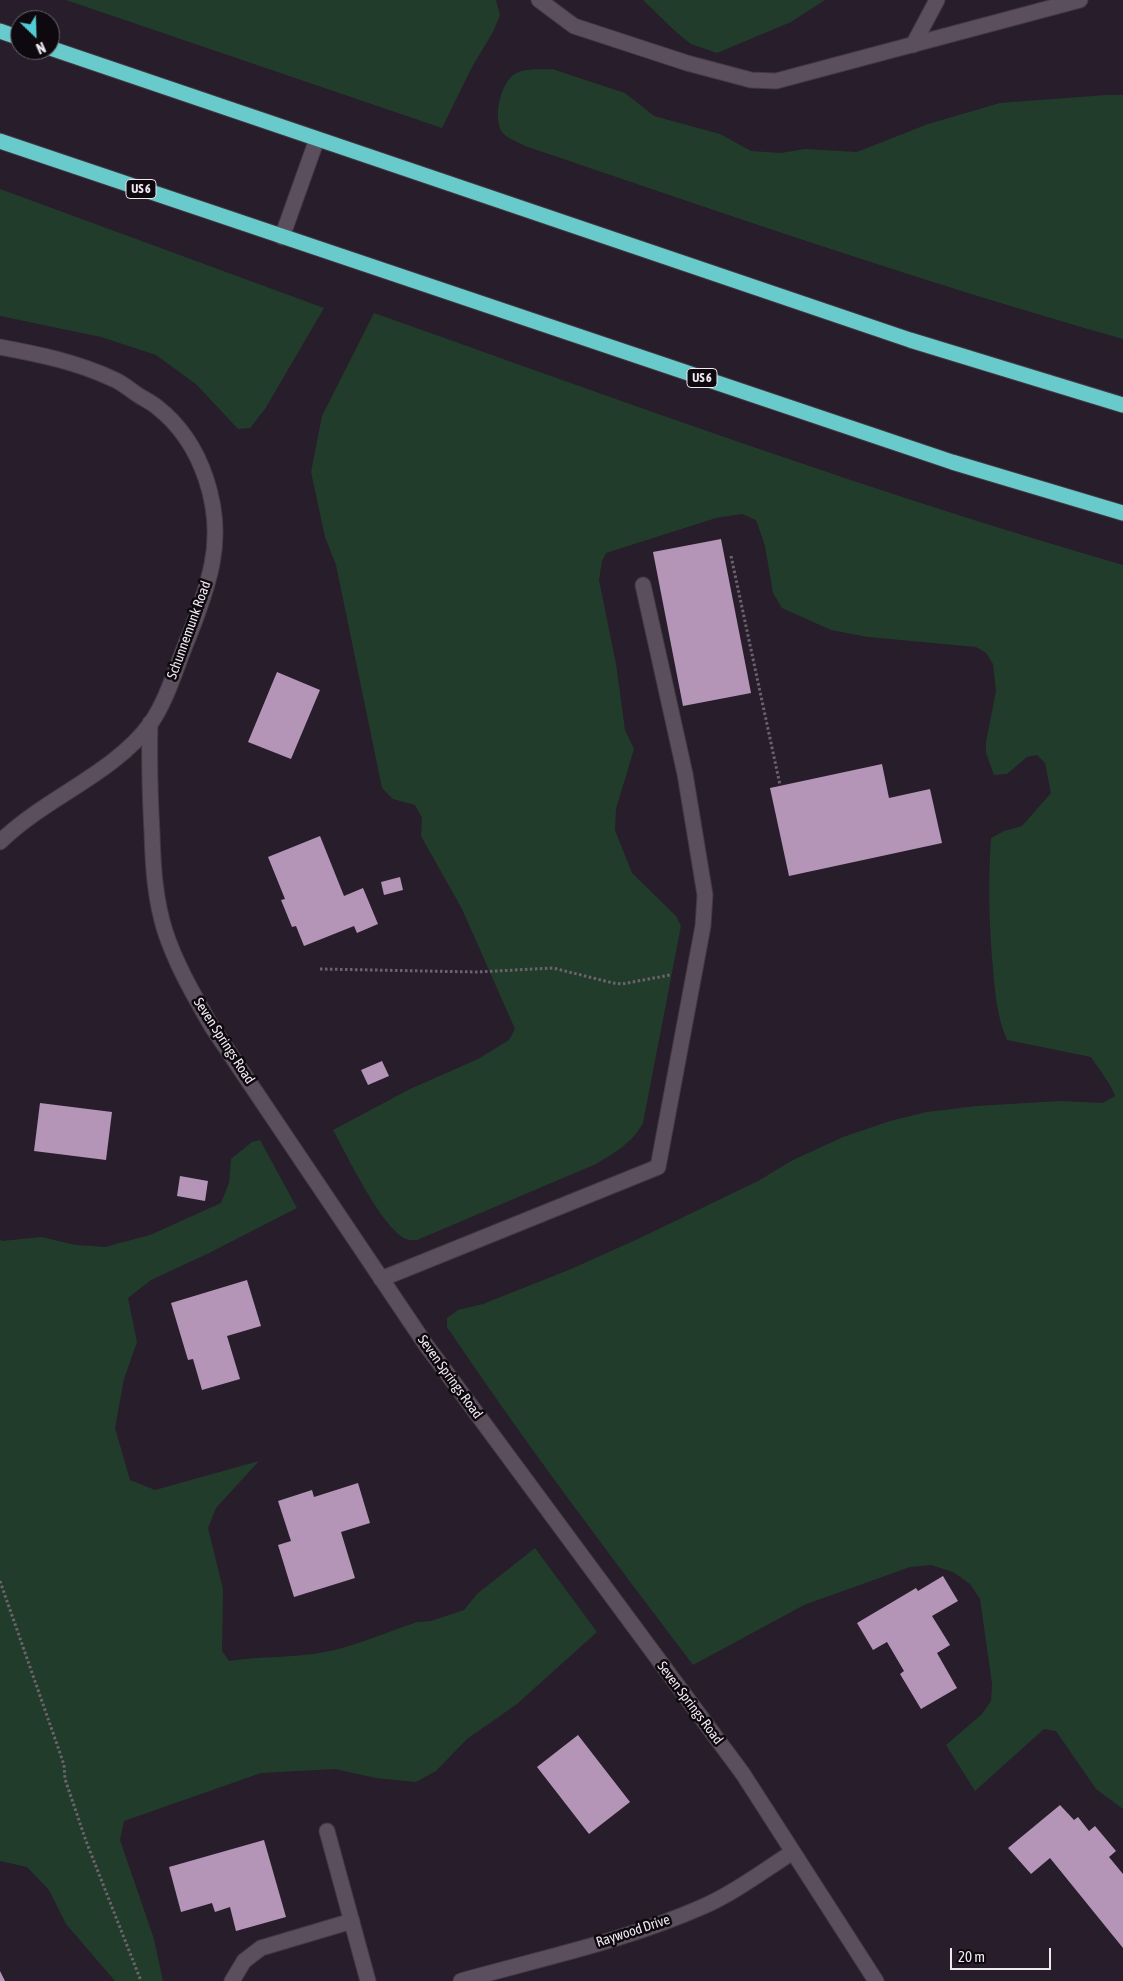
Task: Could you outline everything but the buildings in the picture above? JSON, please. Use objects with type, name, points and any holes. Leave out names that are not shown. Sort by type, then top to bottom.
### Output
[{"type":"highway","points":[[60,51],[910,340],[1123,405]]},
{"type":"highway","name":"US 6","points":[[0,141],[952,462],[1123,513]]},
{"type":"street","points":[[539,0],[574,26],[687,63],[751,80],[776,81],[1080,0]]},
{"type":"street","points":[[914,45],[937,0]]},
{"type":"street","points":[[282,237],[317,139]]},
{"type":"street","name":"Schunnemunk Road","points":[[0,347],[72,363],[114,379],[158,407],[176,426],[190,446],[207,479],[213,503],[214,532],[212,564],[199,611],[160,707],[150,723],[132,744],[111,762],[44,808],[0,842]]},
{"type":"street","points":[[382,1279],[658,1167],[705,912],[702,878],[685,774],[643,585]]},
{"type":"street","name":"Seven Springs Road","points":[[150,723],[149,778],[154,879],[165,932],[183,972],[212,1027],[426,1345],[743,1774],[876,1981]]},
{"type":"street","points":[[327,1831],[368,1981]]},
{"type":"street","name":"Raywood Drive","points":[[461,1981],[606,1941],[662,1923],[703,1907],[728,1894],[793,1852]]},
{"type":"street","points":[[232,1981],[244,1961],[260,1948],[352,1921]]},
{"type":"path","points":[[731,556],[780,785]]},
{"type":"path","points":[[320,969],[476,972],[553,968],[622,984],[695,970]]},
{"type":"path","points":[[0,1582],[62,1759],[65,1779],[86,1841],[141,1981]]},
{"type":"green space","points":[[66,0],[496,0],[500,15],[493,32],[472,67],[442,128]]},
{"type":"green space","points":[[643,0],[825,0],[791,22],[717,53],[691,44]]},
{"type":"green space","points":[[552,69],[625,93],[654,116],[720,134],[751,151],[781,153],[805,149],[857,152],[928,124],[1000,103],[1123,95],[1123,339],[972,294],[822,246],[525,146],[506,136],[499,126],[498,111],[501,96],[507,82],[511,77],[520,72]]},
{"type":"green space","points":[[0,189],[324,308],[265,409],[250,428],[238,429],[197,385],[156,355],[101,337],[0,316]]},
{"type":"green space","points":[[374,313],[840,476],[1028,537],[1123,565],[1123,1809],[1096,1789],[1056,1731],[1044,1729],[975,1791],[946,1745],[982,1714],[991,1701],[992,1684],[980,1599],[970,1584],[953,1572],[931,1565],[910,1567],[804,1605],[693,1665],[537,1456],[447,1327],[447,1318],[458,1310],[483,1304],[571,1269],[640,1238],[758,1181],[793,1160],[843,1137],[890,1121],[927,1112],[976,1106],[1060,1101],[1103,1103],[1115,1096],[1091,1057],[1007,1040],[1001,1023],[996,996],[991,936],[989,887],[991,838],[1004,831],[1022,826],[1051,793],[1045,763],[1037,755],[1027,757],[1007,774],[994,775],[986,753],[986,742],[996,691],[993,664],[986,653],[976,647],[868,637],[831,630],[782,608],[773,593],[765,546],[756,520],[742,514],[716,518],[606,553],[602,561],[599,580],[616,664],[625,730],[634,749],[616,809],[615,830],[632,873],[676,916],[681,926],[643,1123],[629,1142],[596,1164],[417,1240],[409,1240],[388,1224],[366,1191],[333,1130],[410,1089],[478,1059],[509,1040],[515,1029],[462,909],[421,836],[422,818],[415,805],[393,799],[382,788],[336,565],[325,537],[311,472],[322,416]]},
{"type":"green space","points":[[260,1140],[297,1208],[151,1280],[128,1298],[137,1342],[124,1379],[115,1428],[130,1480],[155,1490],[259,1461],[216,1508],[208,1528],[223,1589],[222,1651],[229,1661],[313,1654],[348,1646],[417,1622],[431,1621],[464,1610],[477,1594],[535,1548],[597,1632],[517,1704],[467,1739],[436,1771],[416,1782],[376,1778],[335,1769],[261,1773],[124,1821],[120,1840],[154,1939],[163,1981],[115,1981],[66,1924],[49,1890],[27,1867],[0,1861],[0,1239],[2,1241],[41,1237],[76,1245],[105,1247],[150,1235],[221,1203],[229,1183],[231,1159],[252,1142]]}]
